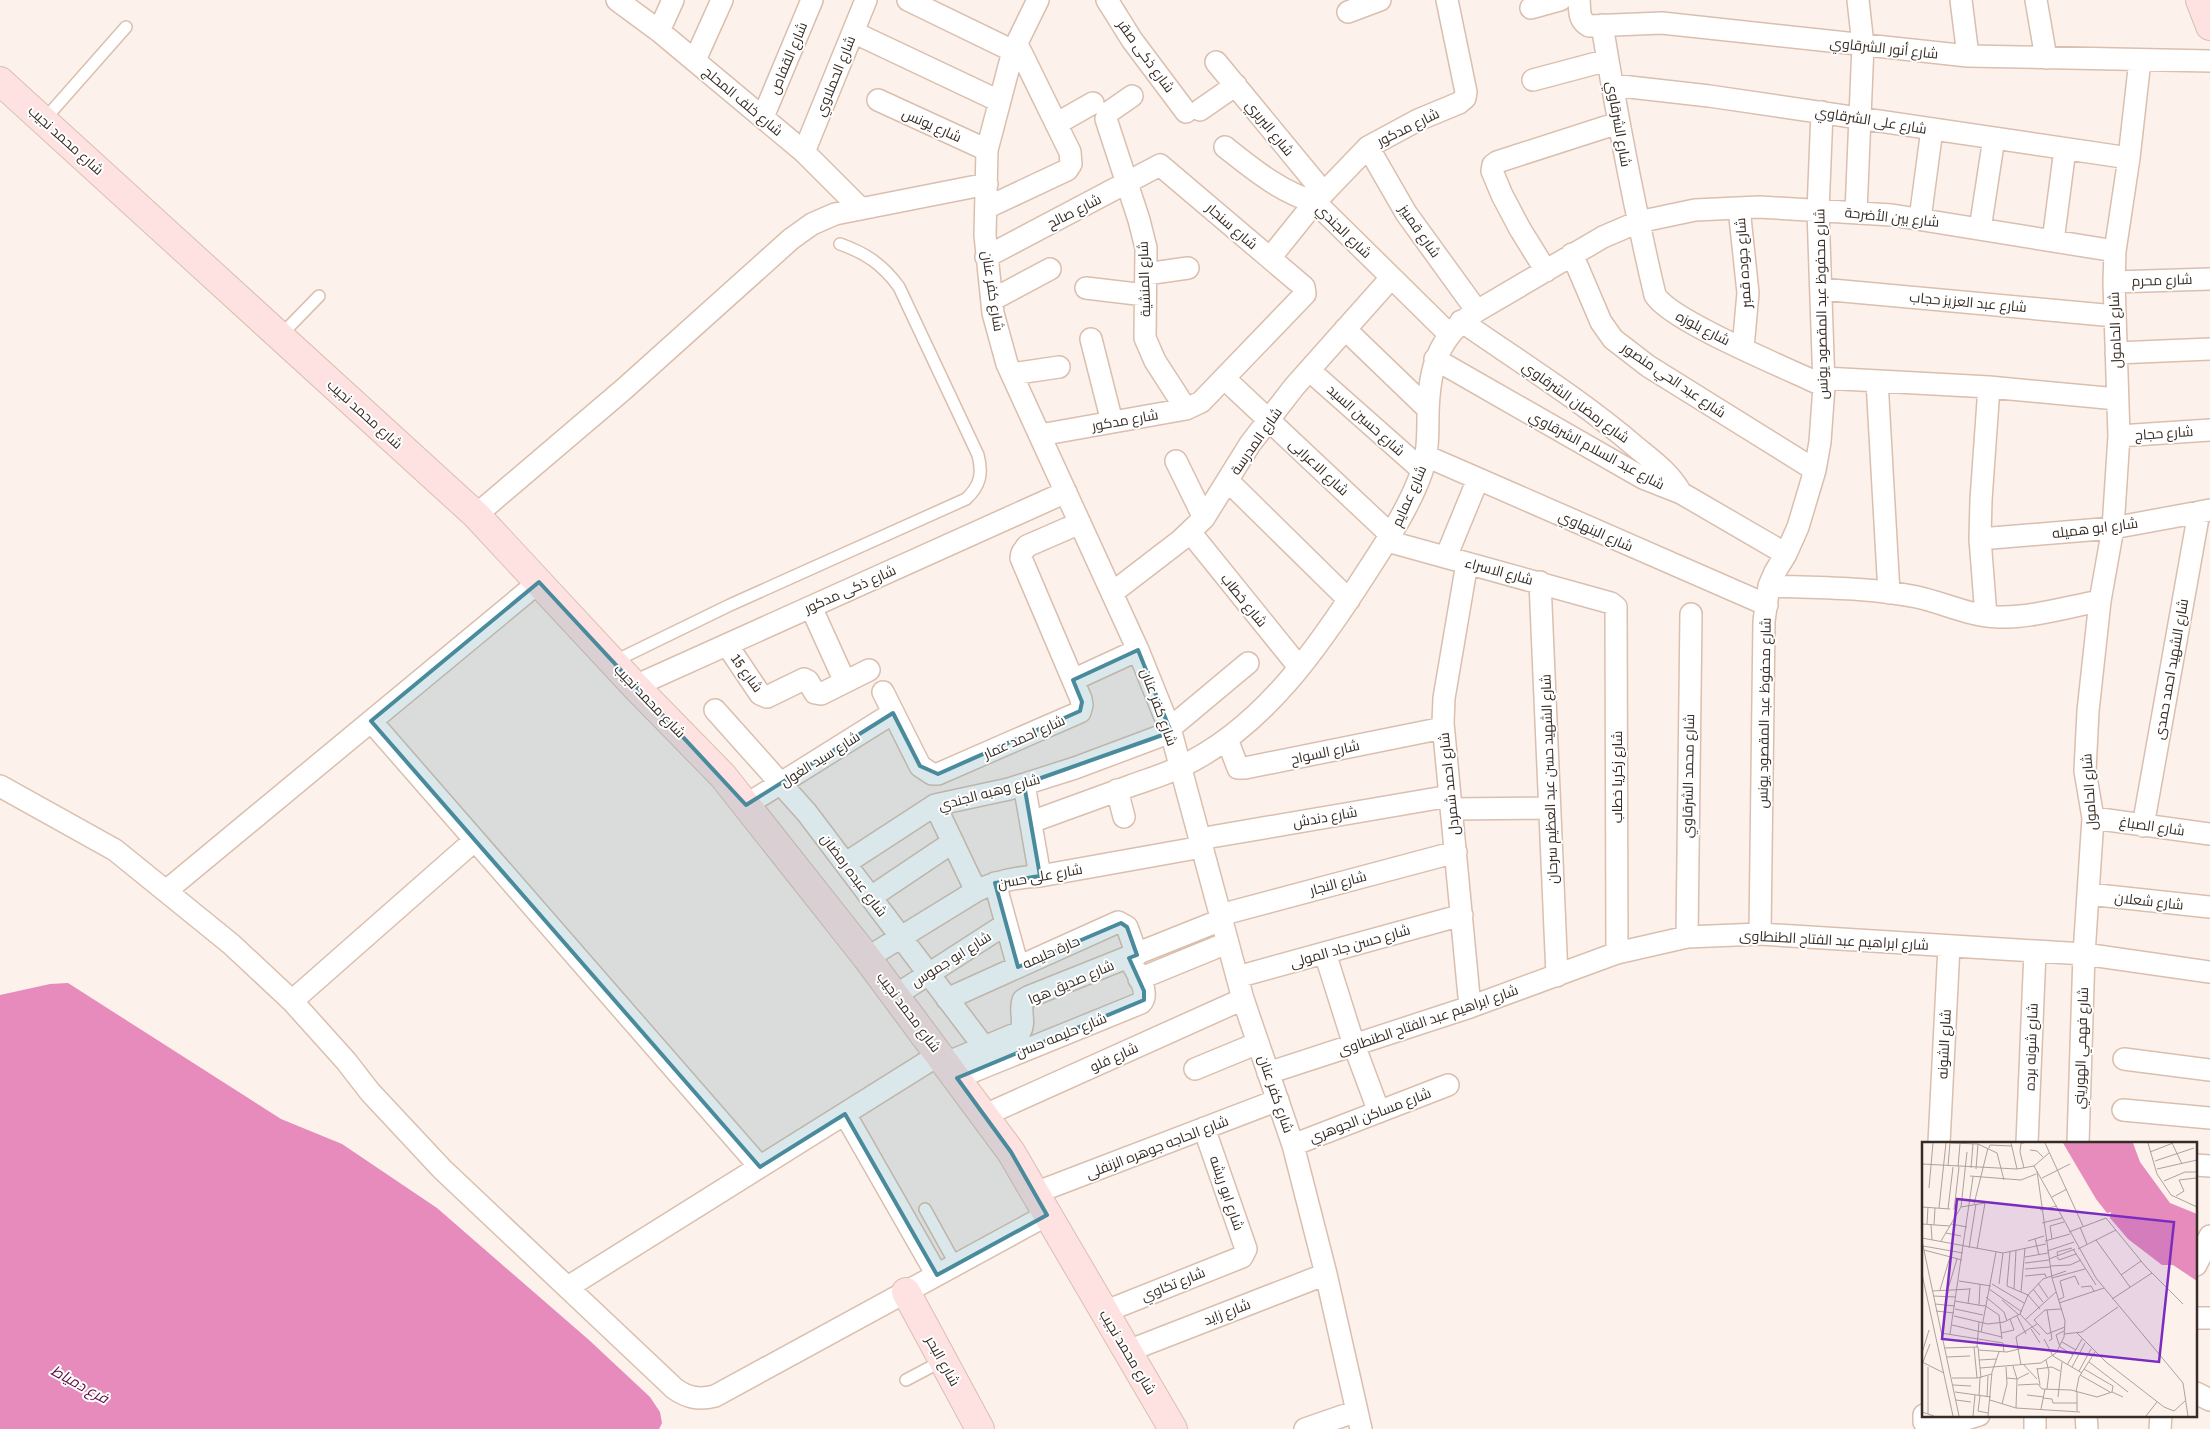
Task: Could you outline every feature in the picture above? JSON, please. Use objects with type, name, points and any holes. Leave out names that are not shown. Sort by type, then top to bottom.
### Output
[{"type":"street","name":"شارع خلف المحلج","points":[[617,0],[659,31],[804,152],[861,210]]},
{"type":"street","points":[[659,31],[673,0]]},
{"type":"street","points":[[694,60],[722,0]]},
{"type":"street","name":"شارع القفاص","points":[[763,117],[812,0]]},
{"type":"street","name":"شارع الحملاوي","points":[[804,152],[866,0]]},
{"type":"street","points":[[908,0],[1015,47],[1070,152],[1071,164],[1068,170],[986,208]]},
{"type":"street","name":"شارع كفر عنان","points":[[1038,0],[1015,47],[987,150],[986,257],[996,322],[1012,374],[1138,650],[1170,730],[1243,999],[1293,1145],[1326,1274],[1359,1420]]},
{"type":"street","name":"شارع ذكى صقر","points":[[1107,0],[1132,40],[1193,111],[1236,85]]},
{"type":"street","points":[[1348,12],[1380,0]]},
{"type":"street","name":"شارع مدكور","points":[[1270,258],[1320,198],[1368,147],[1418,120],[1459,103],[1465,98],[1466,92],[1447,0]]},
{"type":"street","points":[[1531,8],[1560,0]]},
{"type":"street","name":"شارع أنور الشرقاوي","points":[[1579,0],[1582,21],[1589,26],[1662,23],[1968,56],[2210,61]]},
{"type":"street","points":[[1856,212],[1863,45],[1858,0]]},
{"type":"street","points":[[1961,0],[1968,56]]},
{"type":"street","points":[[2036,0],[2046,58]]},
{"type":"street","points":[[2200,0],[2210,26]]},
{"type":"street","name":"شارع الشرقاوي","points":[[1602,25],[1618,123],[1638,222]]},
{"type":"street","points":[[853,32],[999,101]]},
{"type":"street","points":[[1533,80],[1608,60]]},
{"type":"street","name":"شارع الحامول","points":[[2084,954],[2093,818],[2086,762],[2088,710],[2100,601],[2113,528],[2119,436],[2114,282],[2115,251],[2129,158],[2140,60]]},
{"type":"street","name":"شارع البربري","points":[[1216,62],[1236,85],[1320,198]]},
{"type":"street","name":"شارع محمد نجيب","points":[[0,81],[476,515],[635,686],[723,776],[896,995],[1012,1152],[1173,1429]]},
{"type":"street","name":"شارع على الشرقاوي","points":[[1612,85],[1709,96],[2129,158]]},
{"type":"street","name":"شارع المنشية","points":[[1132,96],[1106,116],[1146,248],[1145,338],[1155,361],[1186,409]]},
{"type":"street","name":"شارع يونس","points":[[878,100],[987,150]]},
{"type":"street","points":[[1056,124],[1093,103]]},
{"type":"street","name":"شارع محفوظ عبد المقصود يونس","points":[[1760,934],[1762,656],[1768,596],[1775,572],[1786,554],[1798,527],[1815,470],[1820,442],[1824,382],[1818,210],[1822,112]]},
{"type":"street","points":[[1546,271],[1502,195],[1492,170],[1493,165],[1497,162],[1618,123]]},
{"type":"street","points":[[1920,219],[1932,129]]},
{"type":"street","points":[[1980,229],[1994,138]]},
{"type":"street","name":"شارع الجندي","points":[[1225,147],[1268,181],[1298,197],[1320,198],[1391,278],[1462,322]]},
{"type":"street","name":"شارع قمبيز","points":[[1368,147],[1406,213],[1462,322]]},
{"type":"street","points":[[2053,241],[2065,149]]},
{"type":"street","name":"شارع صالح","points":[[986,257],[1160,165]]},
{"type":"street","name":"شارع سنجار","points":[[1160,165],[1304,287]]},
{"type":"street","points":[[476,515],[624,388],[791,239],[812,224],[835,214],[986,184]]},
{"type":"street","name":"شارع بين الأضرحة","points":[[1638,222],[1695,210],[1738,208],[1856,212],[1920,219],[2115,251]]},
{"type":"street","name":"شارع جوده قمبر","points":[[1738,208],[1748,294],[1743,348]]},
{"type":"street","points":[[1462,322],[1603,236],[1638,222]]},
{"type":"street","name":"شارع بلوزه","points":[[1638,222],[1654,295],[1667,309],[1743,348],[1824,382]]},
{"type":"street","name":"شارع عبد الحي منصور","points":[[1572,254],[1602,322],[1613,339],[1648,366],[1815,470]]},
{"type":"street","points":[[992,300],[1050,268]]},
{"type":"street","points":[[1086,288],[1146,284],[1188,268]]},
{"type":"street","name":"شارع المدرسة","points":[[1112,593],[1197,525],[1228,481],[1250,444],[1310,370],[1391,278]]},
{"type":"street","name":"شارع محرم","points":[[2114,282],[2210,279]]},
{"type":"street","name":"شارع مدكور","points":[[1040,435],[1186,409],[1201,402],[1305,294],[1304,287]]},
{"type":"street","name":"شارع عبد العزيز حجاب","points":[[1821,288],[2115,316]]},
{"type":"street","name":"شارع عمايم","points":[[1031,822],[1180,767],[1227,739],[1255,714],[1299,667],[1349,600],[1389,538],[1424,463],[1430,385],[1435,359],[1462,322]]},
{"type":"street","name":"شارع رمضان الشرقاوي","points":[[1462,322],[1616,430],[1666,472],[1675,482],[1681,494]]},
{"type":"street","points":[[1345,329],[1428,409]]},
{"type":"street","points":[[1091,339],[1112,422]]},
{"type":"street","points":[[2116,353],[2210,349]]},
{"type":"street","name":"شارع عبد السلام الشرقاوي","points":[[1435,359],[1642,478],[1681,494],[1786,554]]},
{"type":"street","points":[[1012,374],[1059,367]]},
{"type":"street","name":"شارع حسين السيد","points":[[1310,370],[1424,463]]},
{"type":"street","name":"شارع الاعرابى","points":[[1224,379],[1269,420],[1389,538]]},
{"type":"street","points":[[1824,382],[1877,381],[1989,387],[2117,399]]},
{"type":"street","points":[[1877,381],[1889,593]]},
{"type":"street","points":[[1986,616],[1980,539],[1981,491],[1989,387]]},
{"type":"street","name":"شارع حجاج","points":[[2119,436],[2210,430]]},
{"type":"street","name":"شارع خطاب","points":[[1176,461],[1197,525],[1299,667]]},
{"type":"street","name":"شارع البنهاوي","points":[[1424,463],[1478,479],[1768,596]]},
{"type":"street","points":[[1446,557],[1478,479]]},
{"type":"street","points":[[1228,481],[1349,600]]},
{"type":"street","name":"شارع ذكى مدكور","points":[[635,686],[1066,492]]},
{"type":"street","name":"شارع ابو هميله","points":[[1980,539],[2113,528],[2204,511]]},
{"type":"street","name":"شارع الشهيد احمد حمدى","points":[[2143,826],[2204,511]]},
{"type":"street","name":"شارع احمد عمار","points":[[883,692],[920,766],[932,774],[938,774],[1080,712],[1082,702],[1022,558],[1022,553],[1027,546],[1080,523]]},
{"type":"street","name":"شارع الاسراء","points":[[1389,538],[1446,557],[1611,603]]},
{"type":"street","name":"شارع احمد شمردل","points":[[1467,563],[1444,698],[1443,728],[1470,1007]]},
{"type":"street","points":[[166,891],[539,582]]},
{"type":"street","name":"شارع الشهيد حسن عبد العظيم سرحان","points":[[1540,582],[1557,976]]},
{"type":"street","points":[[1768,596],[1859,589],[1918,597],[1970,613],[1998,617],[2023,615],[2100,601]]},
{"type":"street","name":"شارع زكريا خطاب","points":[[1611,603],[1616,608],[1617,614],[1617,953]]},
{"type":"street","points":[[811,607],[845,682]]},
{"type":"street","name":"شارع محمد الشرقاوي","points":[[1686,937],[1691,614]]},
{"type":"street","name":"شارع 15","points":[[727,645],[763,696],[770,697],[803,679],[808,681],[815,693],[819,694],[870,670]]},
{"type":"street","points":[[1073,680],[1138,650]]},
{"type":"street","name":"شارع وهبه الجندي","points":[[846,863],[935,805],[1009,789],[1075,768],[1170,730],[1248,663]]},
{"type":"street","name":"شارع عبده رمضان","points":[[715,710],[808,813],[984,1047]]},
{"type":"street","name":"شارع سيد الغول","points":[[746,805],[893,713]]},
{"type":"street","points":[[371,721],[760,1167]]},
{"type":"street","name":"شارع السواح","points":[[1227,739],[1235,764],[1238,768],[1245,768],[1443,728]]},
{"type":"street","points":[[1024,784],[1040,876]]},
{"type":"street","name":"شارع الحاجه جوهره الزنفلى","points":[[0,786],[114,850],[232,944],[292,1002],[346,1061],[370,1092],[430,1156],[675,1389],[698,1399],[715,1396],[937,1275],[956,1264],[1041,1204],[1204,1128],[1278,1100]]},
{"type":"street","points":[[1117,790],[1124,817]]},
{"type":"street","name":"شارع دندش","points":[[1200,843],[1451,802],[1550,808]]},
{"type":"street","points":[[935,805],[952,842],[985,887],[1006,924],[1018,967]]},
{"type":"street","name":"شارع الصباغ","points":[[2093,818],[2210,834]]},
{"type":"street","points":[[292,1002],[475,840]]},
{"type":"street","points":[[871,897],[952,842]]},
{"type":"street","name":"شارع على حسن","points":[[867,958],[985,887],[1017,877],[1040,876],[1200,843]]},
{"type":"street","name":"شارع النجار","points":[[1220,917],[1456,852]]},
{"type":"street","name":"شارع شعلان","points":[[2088,894],[2210,907]]},
{"type":"street","name":"شارع حسن جاد المولى","points":[[1237,977],[1462,915]]},
{"type":"street","name":"شارع صديق هوا","points":[[948,1065],[1020,1032],[1023,1024],[1021,1005],[1023,1000],[1133,957],[1220,917]]},
{"type":"street","name":"حارة حليمه","points":[[947,998],[1118,922],[1127,927],[1133,957]]},
{"type":"street","name":"شارع ابو جموس","points":[[896,995],[1006,924]]},
{"type":"street","name":"شارع ابراهيم عبد الفتاح الطنطاوى","points":[[1268,1073],[1470,1007],[1617,953],[1686,937],[1760,934],[2084,954],[2210,972]]},
{"type":"street","points":[[1139,979],[1227,943]]},
{"type":"street","name":"شارع الشونه","points":[[1939,1142],[1949,946]]},
{"type":"street","name":"شارع شونه برده","points":[[2027,1142],[2035,951]]},
{"type":"street","points":[[1325,953],[1354,1045],[1379,1112]]},
{"type":"street","name":"شارع فهمي الهوريني","points":[[2078,1142],[2084,954]]},
{"type":"street","name":"شارع حليمه حسن","points":[[948,1065],[1140,1003],[1144,1000],[1144,991],[1133,957]]},
{"type":"street","name":"شارع فلو","points":[[985,1115],[1243,999]]},
{"type":"street","points":[[1195,1069],[1258,1043]]},
{"type":"street","points":[[2124,1059],[2210,1070]]},
{"type":"street","points":[[568,1287],[845,1114],[948,1065]]},
{"type":"street","name":"شارع مساكن الجوهري","points":[[1293,1145],[1448,1086]]},
{"type":"street","points":[[2122,1110],[2210,1118]]},
{"type":"street","points":[[845,1114],[937,1275]]},
{"type":"street","name":"شارع ابو ريشه","points":[[1204,1128],[1246,1249],[1242,1257]]},
{"type":"street","points":[[2198,1261],[2210,1236]]},
{"type":"street","name":"شارع تكاوي","points":[[1104,1312],[1242,1257]]},
{"type":"street","name":"شارع زايد","points":[[1128,1351],[1326,1274]]},
{"type":"street","name":"شارع البحر","points":[[906,1292],[980,1429]]},
{"type":"street","points":[[2198,1394],[2210,1400]]},
{"type":"street","points":[[1924,1416],[1926,1425],[1938,1429],[1976,1416]]},
{"type":"street","points":[[2035,1416],[2035,1429]]},
{"type":"street","points":[[2086,1416],[2087,1429]]},
{"type":"street","points":[[2160,1429],[2161,1416]]},
{"type":"street","points":[[1305,1429],[1359,1420]]},
{"type":"lane","points":[[44,120],[126,26]]},
{"type":"lane","points":[[613,662],[730,605],[966,499],[975,491],[982,467],[978,455],[899,287],[888,272],[874,259],[858,250],[840,244]]},
{"type":"lane","points":[[280,336],[319,296]]},
{"type":"lane","points":[[924,1209],[956,1264]]},
{"type":"lane","points":[[906,1380],[942,1361]]},
{"type":"highlighted area","points":[[539,582],[746,805],[893,713],[920,766],[938,774],[1080,711],[1082,702],[1073,680],[1138,650],[1171,732],[1024,784],[1040,876],[995,883],[1018,967],[1121,923],[1127,927],[1137,955],[1129,958],[1144,991],[1144,1000],[957,1078],[1011,1152],[1047,1215],[937,1275],[845,1114],[760,1167],[371,721]]},
{"type":"water","name":"فرع دمياط","points":[[68,983],[281,1119],[342,1144],[437,1208],[589,1340],[650,1397],[660,1412],[662,1423],[659,1429],[0,1429],[0,995],[50,984]]}]
